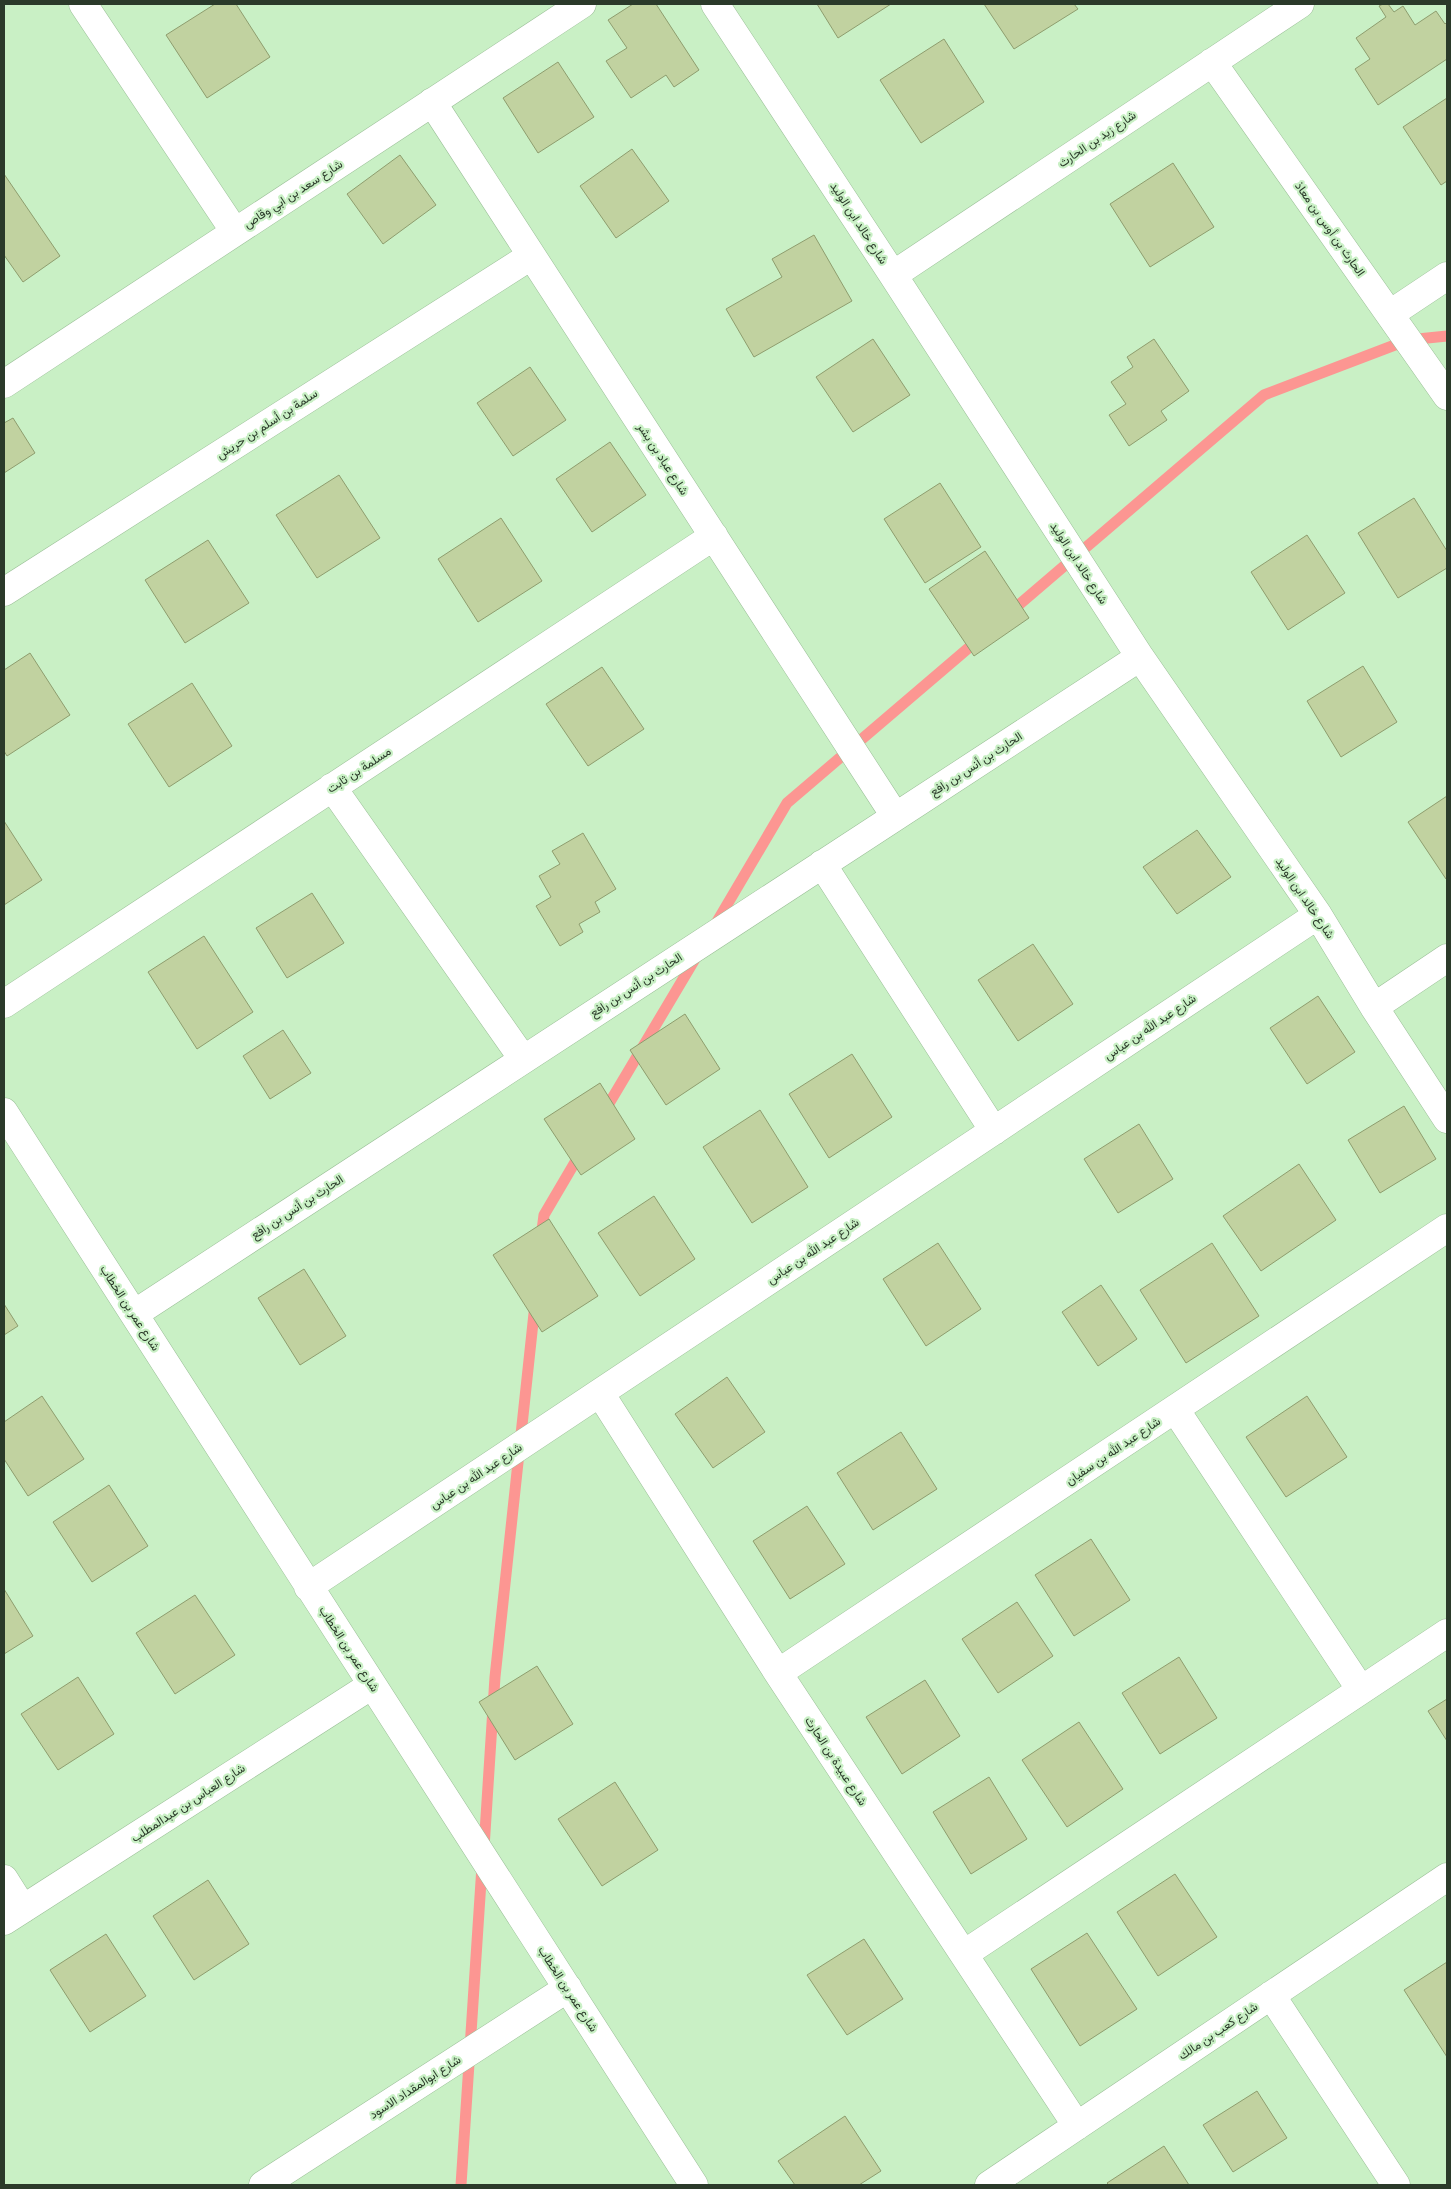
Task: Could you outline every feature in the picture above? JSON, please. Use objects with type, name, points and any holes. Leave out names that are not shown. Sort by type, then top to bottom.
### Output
[{"type":"street","points":[[82,4],[235,232]]},
{"type":"street","name":"شارع سعد بن ابي وقاص","points":[[4,384],[582,4]]},
{"type":"street","name":"شارع خالد ابن الوليد","points":[[715,4],[893,274],[1140,657],[1318,915],[1374,1007],[1447,1118]]},
{"type":"street","name":"شارع زيد بن الحارث","points":[[893,274],[1300,4]]},
{"type":"street","name":"الحارث بن أوس بن معاذ","points":[[1212,62],[1447,396]]},
{"type":"street","name":"شارع عباد بن بشر","points":[[432,102],[530,256],[895,816]]},
{"type":"street","name":"سلمة بن أسلم بن حريش","points":[[4,592],[530,256]]},
{"type":"street","points":[[1390,314],[1447,276]]},
{"type":"street","name":"مسلمة بن ثابت","points":[[4,1004],[714,536]]},
{"type":"street","name":"الحارث بن أنس بن رافع","points":[[134,1314],[1140,657]]},
{"type":"street","points":[[332,787],[524,1059]]},
{"type":"street","points":[[822,864],[994,1131]]},
{"type":"street","name":"شارع عبد الله بن عباس","points":[[308,1587],[1318,915]]},
{"type":"street","points":[[1374,1007],[1447,958]]},
{"type":"street","name":"شارع عمر بن الخطاب","points":[[4,1112],[694,2185]]},
{"type":"street","name":"شارع عبد الله بن سفيان","points":[[778,1673],[1447,1228]]},
{"type":"street","name":"شارع عبيدة بن الحارث","points":[[600,1393],[778,1673],[1077,2126]]},
{"type":"street","points":[[1175,1409],[1361,1690]]},
{"type":"street","points":[[964,1954],[1447,1633]]},
{"type":"street","name":"شارع العباس بن عبدالمطلب","points":[[13,1915],[372,1685]]},
{"type":"street","name":"شارع كعب بن مالك","points":[[990,2185],[1447,1877]]},
{"type":"street","points":[[4,1879],[13,1915]]},
{"type":"street","name":"شارع ابوالمقداد الاسود","points":[[263,2185],[568,1988]]},
{"type":"street","points":[[1271,1995],[1396,2185]]},
{"type":"building","points":[[215,4],[236,4],[270,57],[207,98],[166,35]]},
{"type":"building","points":[[633,4],[656,4],[699,70],[674,87],[666,75],[631,98],[606,61],[627,48],[608,20]]},
{"type":"building","points":[[817,4],[891,4],[838,38]]},
{"type":"building","points":[[984,4],[1074,4],[1078,9],[1014,49]]},
{"type":"building","points":[[1388,4],[1394,12],[1403,6],[1415,25],[1436,11],[1445,24],[1447,22],[1447,59],[1378,105],[1355,69],[1370,59],[1356,38],[1386,17],[1379,6]]},
{"type":"building","points":[[944,39],[984,102],[921,143],[880,80]]},
{"type":"building","points":[[558,62],[594,117],[538,153],[503,98]]},
{"type":"building","points":[[1447,98],[1447,181],[1441,185],[1403,127]]},
{"type":"building","points":[[632,149],[669,201],[616,238],[580,186]]},
{"type":"building","points":[[400,155],[436,205],[383,244],[347,194]]},
{"type":"building","points":[[1173,163],[1214,227],[1150,267],[1110,204]]},
{"type":"building","points":[[4,174],[60,256],[23,282],[4,255]]},
{"type":"building","points":[[814,235],[852,301],[754,357],[726,309],[782,277],[772,259]]},
{"type":"building","points":[[873,339],[910,395],[853,432],[816,377]]},
{"type":"building","points":[[1154,339],[1189,391],[1161,411],[1167,420],[1129,446],[1109,415],[1126,404],[1111,382],[1133,367],[1127,357]]},
{"type":"building","points":[[530,367],[566,420],[513,456],[477,403]]},
{"type":"building","points":[[13,418],[35,453],[4,473],[4,423]]},
{"type":"building","points":[[610,442],[646,495],[592,532],[556,479]]},
{"type":"building","points":[[339,475],[380,538],[317,578],[276,515]]},
{"type":"building","points":[[940,483],[981,547],[925,583],[884,519]]},
{"type":"building","points":[[1414,498],[1447,551],[1447,568],[1398,598],[1358,533]]},
{"type":"building","points":[[501,518],[542,581],[478,622],[438,559]]},
{"type":"building","points":[[1307,535],[1345,593],[1288,630],[1251,572]]},
{"type":"building","points":[[208,540],[249,603],[185,643],[145,580]]},
{"type":"building","points":[[985,551],[1029,618],[974,656],[929,589]]},
{"type":"building","points":[[30,653],[70,715],[7,756],[4,751],[4,670]]},
{"type":"building","points":[[1363,666],[1397,722],[1341,757],[1307,701]]},
{"type":"building","points":[[602,667],[644,729],[588,766],[546,704]]},
{"type":"building","points":[[192,683],[232,746],[169,787],[128,724]]},
{"type":"building","points":[[1447,796],[1447,878],[1446,879],[1408,822]]},
{"type":"building","points":[[4,821],[42,880],[4,905]]},
{"type":"building","points":[[1197,830],[1231,877],[1177,914],[1143,867]]},
{"type":"building","points":[[583,833],[616,889],[595,902],[600,912],[579,924],[583,932],[560,946],[536,906],[551,897],[539,876],[560,864],[552,851]]},
{"type":"building","points":[[312,893],[344,943],[287,978],[256,928]]},
{"type":"building","points":[[204,936],[253,1012],[197,1049],[148,972]]},
{"type":"building","points":[[1033,944],[1073,1004],[1018,1041],[978,980]]},
{"type":"building","points":[[1318,996],[1355,1052],[1307,1084],[1270,1028]]},
{"type":"building","points":[[685,1014],[720,1069],[666,1105],[630,1050]]},
{"type":"building","points":[[283,1030],[311,1073],[270,1099],[243,1056]]},
{"type":"building","points":[[852,1054],[892,1117],[829,1158],[789,1094]]},
{"type":"building","points":[[600,1083],[635,1139],[581,1175],[544,1119]]},
{"type":"building","points":[[1404,1106],[1436,1159],[1380,1193],[1348,1140]]},
{"type":"building","points":[[760,1110],[808,1187],[752,1223],[703,1147]]},
{"type":"building","points":[[1139,1124],[1173,1179],[1118,1213],[1084,1159]]},
{"type":"building","points":[[1299,1164],[1336,1220],[1261,1271],[1223,1216]]},
{"type":"building","points":[[654,1196],[695,1259],[640,1296],[598,1233]]},
{"type":"building","points":[[549,1219],[598,1296],[542,1332],[493,1255]]},
{"type":"building","points":[[938,1243],[981,1309],[926,1346],[883,1279]]},
{"type":"building","points":[[1212,1243],[1259,1316],[1186,1363],[1140,1290]]},
{"type":"building","points":[[304,1269],[346,1336],[300,1365],[258,1298]]},
{"type":"building","points":[[1101,1285],[1137,1339],[1098,1366],[1062,1312]]},
{"type":"building","points":[[4,1304],[18,1326],[4,1335]]},
{"type":"building","points":[[727,1377],[765,1432],[713,1468],[675,1414]]},
{"type":"building","points":[[42,1396],[84,1459],[28,1496],[4,1459],[4,1422]]},
{"type":"building","points":[[1307,1396],[1347,1457],[1286,1497],[1246,1437]]},
{"type":"building","points":[[901,1432],[937,1489],[873,1530],[837,1473]]},
{"type":"building","points":[[109,1485],[148,1546],[92,1582],[53,1522]]},
{"type":"building","points":[[807,1506],[845,1564],[790,1599],[753,1541]]},
{"type":"building","points":[[1091,1539],[1130,1600],[1074,1636],[1035,1575]]},
{"type":"building","points":[[4,1589],[33,1636],[4,1654]]},
{"type":"building","points":[[195,1595],[235,1655],[175,1694],[136,1633]]},
{"type":"building","points":[[1017,1602],[1053,1656],[998,1693],[962,1639]]},
{"type":"building","points":[[1179,1657],[1217,1718],[1160,1754],[1122,1693]]},
{"type":"building","points":[[537,1666],[573,1724],[515,1760],[479,1702]]},
{"type":"building","points":[[78,1677],[114,1734],[58,1770],[21,1714]]},
{"type":"building","points":[[925,1680],[960,1736],[902,1774],[866,1717]]},
{"type":"building","points":[[1447,1699],[1447,1741],[1428,1711]]},
{"type":"building","points":[[1079,1722],[1123,1789],[1067,1827],[1022,1760]]},
{"type":"building","points":[[989,1777],[1027,1839],[971,1874],[933,1812]]},
{"type":"building","points":[[615,1782],[658,1850],[602,1886],[558,1819]]},
{"type":"building","points":[[1175,1874],[1217,1937],[1158,1976],[1117,1912]]},
{"type":"building","points":[[208,1880],[249,1944],[194,1980],[153,1916]]},
{"type":"building","points":[[1087,1933],[1137,2009],[1080,2046],[1031,1969]]},
{"type":"building","points":[[106,1934],[146,1996],[90,2032],[50,1970]]},
{"type":"building","points":[[864,1939],[903,1999],[847,2035],[807,1975]]},
{"type":"building","points":[[1447,1962],[1447,2057],[1404,1990]]},
{"type":"building","points":[[1257,2091],[1287,2138],[1233,2172],[1203,2125]]},
{"type":"building","points":[[845,2116],[881,2171],[859,2185],[795,2185],[778,2161]]},
{"type":"building","points":[[1164,2146],[1189,2185],[1109,2185],[1107,2183]]},
{"type":"waterway","points":[[1008,614],[1264,395],[1408,340],[1447,336]]},
{"type":"waterway","points":[[715,925],[787,803],[979,639]]},
{"type":"waterway","points":[[604,1112],[698,954]]},
{"type":"waterway","points":[[541,1238],[544,1215],[581,1152]]},
{"type":"waterway","points":[[484,1848],[495,1677],[535,1304]]},
{"type":"waterway","points":[[461,2185],[482,1866]]}]
